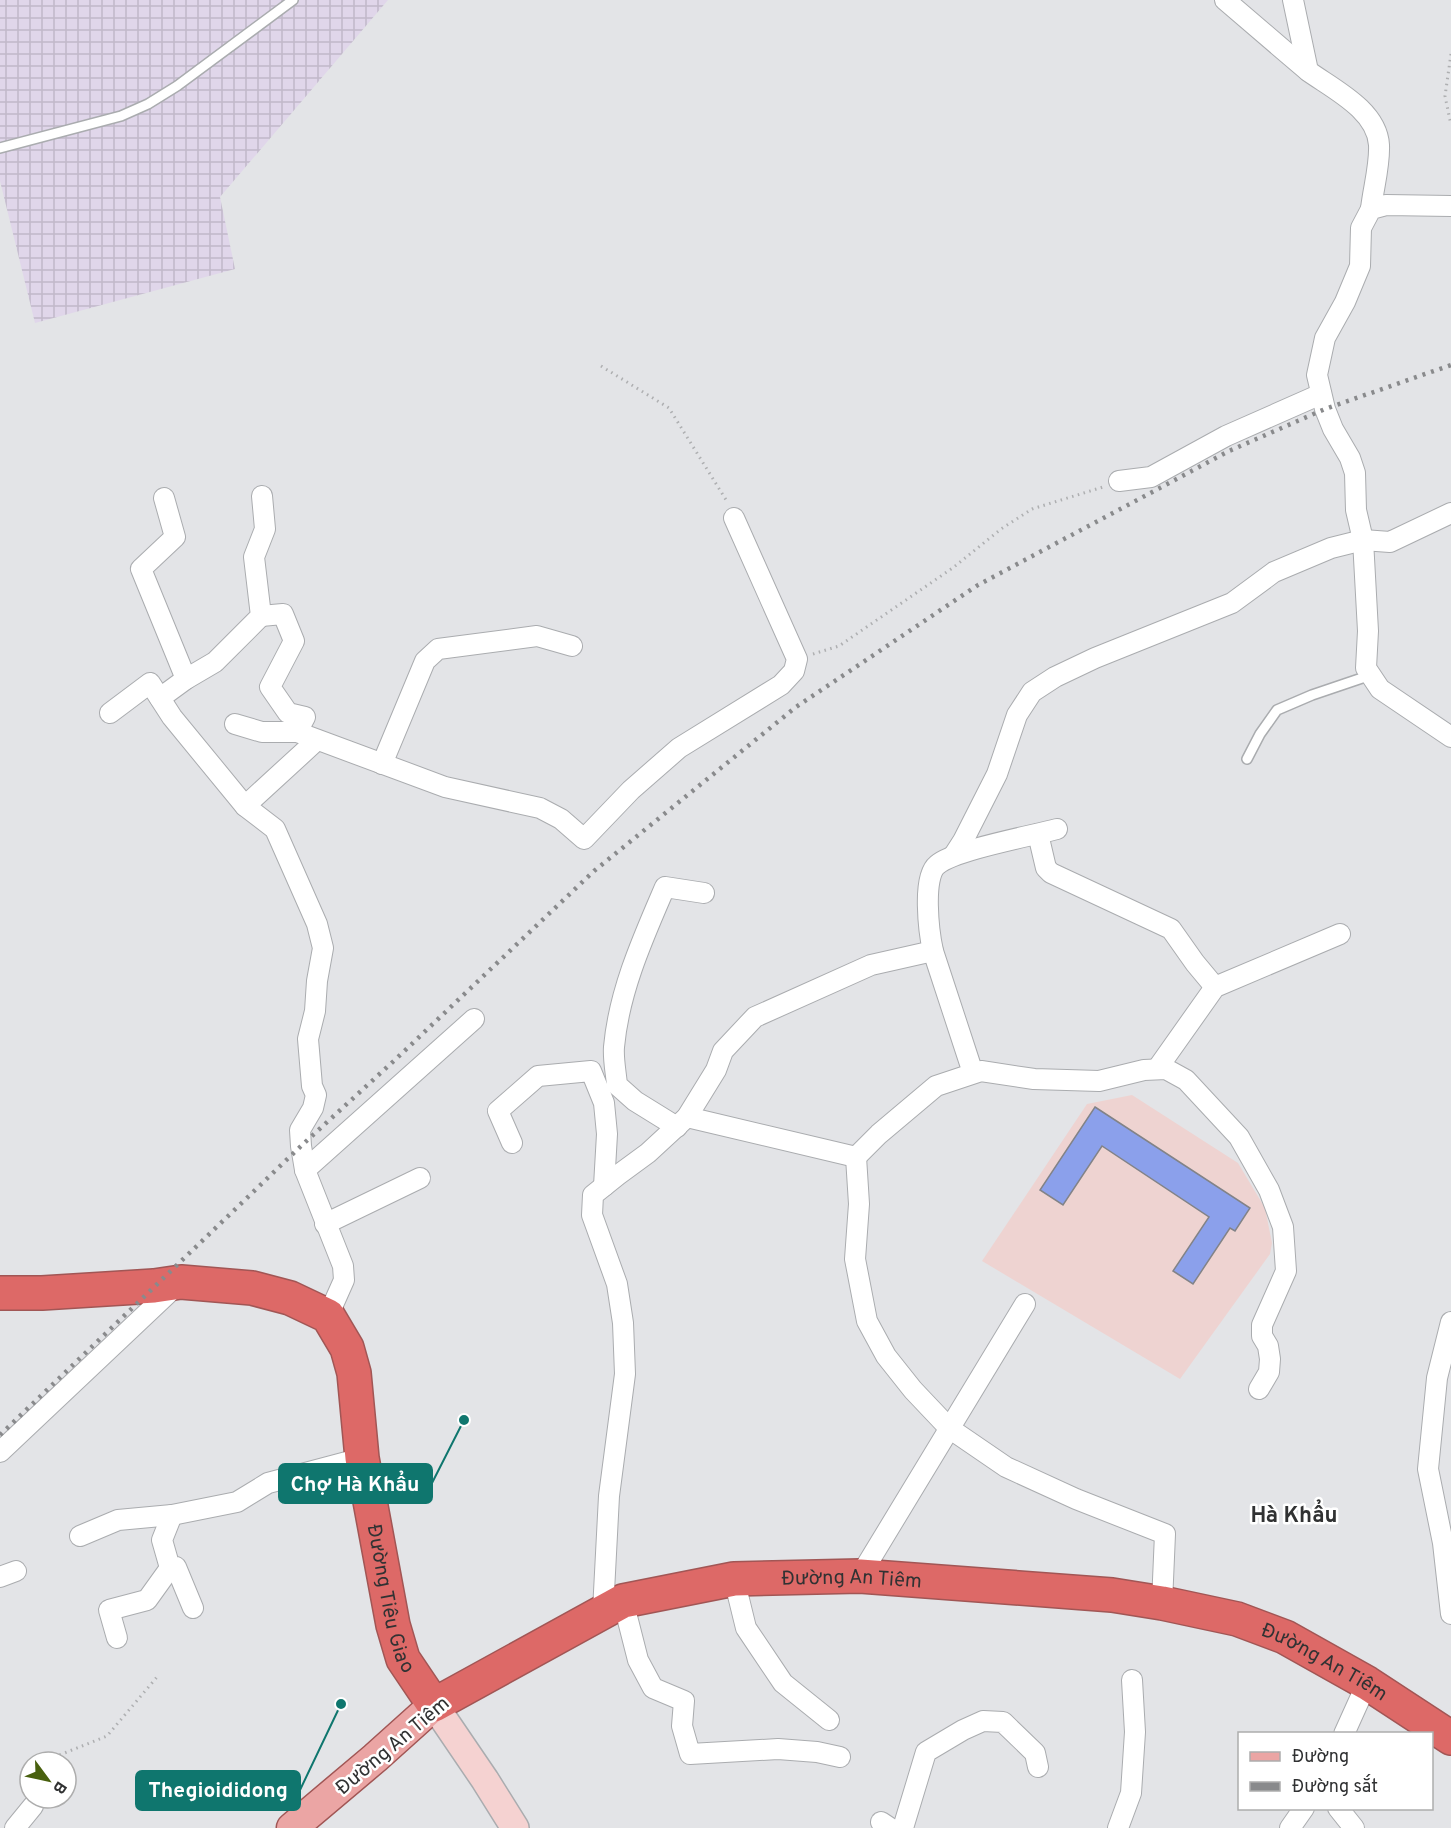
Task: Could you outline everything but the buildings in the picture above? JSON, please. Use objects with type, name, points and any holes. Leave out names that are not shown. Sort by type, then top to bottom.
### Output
[{"type":"highway","points":[[0,1293],[42,1293],[154,1286],[181,1282],[252,1288],[290,1298],[328,1316]]},
{"type":"highway","name":"Đường Tiêu Giao","points":[[328,1316],[347,1348],[354,1373],[362,1458],[393,1625],[403,1659],[434,1705]]},
{"type":"highway","name":"Đường An Tiêm","points":[[434,1705],[613,1606],[735,1579],[860,1576],[1112,1595],[1237,1619],[1276,1633],[1367,1683],[1451,1738]]},
{"type":"main road","name":"Đường An Tiêm","points":[[292,1828],[434,1705]]},
{"type":"street","points":[[1225,0],[1308,71],[1358,107],[1370,120],[1378,134],[1379,147],[1371,209],[1361,228],[1360,266],[1345,302],[1326,338],[1317,375],[1333,429],[1350,458],[1355,473],[1356,510],[1363,540],[1368,631],[1366,668],[1380,689],[1451,737]]},
{"type":"street","points":[[1293,0],[1308,71]]},
{"type":"street","points":[[1371,209],[1386,205],[1451,206]]},
{"type":"street","points":[[1119,482],[1151,477],[1226,436],[1321,394]]},
{"type":"street","points":[[261,616],[254,557],[266,529],[262,496]]},
{"type":"street","points":[[165,498],[175,537],[141,569],[186,679]]},
{"type":"street","points":[[954,855],[997,774],[1017,715],[1032,692],[1055,677],[1095,658],[1232,603],[1274,572],[1331,548],[1363,540],[1390,542],[1451,513]]},
{"type":"street","points":[[235,724],[262,732],[297,732],[445,788],[540,808],[561,819],[584,839],[631,790],[679,748],[781,685],[794,671],[797,659],[734,518]]},
{"type":"street","points":[[160,698],[186,679],[216,662],[261,616],[283,614],[294,641],[270,687],[288,713],[305,717],[297,732]]},
{"type":"street","points":[[382,764],[425,661],[438,649],[537,636],[572,646]]},
{"type":"street","points":[[110,713],[150,683],[172,717],[245,806],[275,829],[317,924],[322,948],[315,1011],[308,1039],[312,1086],[315,1095],[313,1108],[300,1130],[304,1170],[344,1266],[344,1280],[328,1316]]},
{"type":"street","points":[[245,806],[317,740]]},
{"type":"street","points":[[973,1073],[933,951],[929,932],[928,880],[935,865],[954,855],[1047,832],[1046,868],[1051,873],[1171,929],[1215,987]]},
{"type":"street","points":[[704,893],[665,887],[625,988],[614,1049],[617,1085],[635,1101],[682,1122],[856,1156]]},
{"type":"street","points":[[1157,1069],[1215,987],[1340,934]]},
{"type":"street","points":[[840,1757],[818,1752],[778,1749],[757,1752],[690,1754],[682,1726],[684,1701],[653,1688],[613,1606],[609,1496],[625,1374],[623,1323],[616,1284],[592,1215],[593,1195],[648,1153],[682,1122],[716,1070],[723,1051],[755,1017],[871,965],[933,951]]},
{"type":"street","points":[[304,1170],[474,1019]]},
{"type":"street","points":[[1162,1603],[1165,1534],[1076,1499],[1006,1467],[949,1428],[913,1390],[886,1356],[867,1321],[855,1259],[859,1204],[856,1156],[936,1086],[981,1071],[1034,1079],[1099,1081],[1144,1070],[1166,1069],[1186,1080],[1239,1137],[1269,1190],[1283,1227],[1286,1271],[1262,1325],[1262,1335],[1268,1346],[1270,1359],[1269,1372],[1259,1389]]},
{"type":"street","points":[[512,1143],[498,1111],[538,1076],[591,1071],[604,1103],[607,1134],[604,1186]]},
{"type":"street","points":[[604,1103],[624,1091]]},
{"type":"street","points":[[325,1224],[420,1178]]},
{"type":"street","points":[[0,1452],[181,1282]]},
{"type":"street","points":[[860,1576],[1025,1304]]},
{"type":"street","points":[[1451,1322],[1437,1378],[1428,1469],[1447,1542],[1451,1614]]},
{"type":"street","points":[[81,1536],[118,1520],[172,1515],[237,1502],[267,1483],[362,1458]]},
{"type":"street","points":[[170,1568],[162,1540],[172,1515]]},
{"type":"street","points":[[117,1638],[109,1610],[147,1600],[170,1568],[176,1567],[193,1608]]},
{"type":"street","points":[[735,1579],[746,1628],[783,1683],[829,1720]]},
{"type":"street","points":[[1118,1828],[1131,1793],[1135,1732],[1132,1680]]},
{"type":"street","points":[[1345,1732],[1367,1683]]},
{"type":"street","name":"Đường Tiêu Giao","points":[[434,1705],[515,1828]]},
{"type":"street","points":[[903,1828],[926,1752],[963,1730],[983,1721],[1003,1722],[1035,1753],[1038,1767]]},
{"type":"street","points":[[15,1828],[30,1810]]},
{"type":"street","points":[[1290,1828],[1303,1810]]},
{"type":"street","points":[[1339,1810],[1354,1828]]},
{"type":"lane","points":[[0,148],[121,116],[148,104],[177,86],[293,0]]},
{"type":"lane","points":[[1247,759],[1260,734],[1277,710],[1312,695],[1371,675]]},
{"type":"path","points":[[1451,54],[1445,96],[1451,124]]},
{"type":"path","points":[[601,366],[669,408],[726,500],[734,518]]},
{"type":"path","points":[[797,659],[838,646],[954,567],[1001,529],[1032,509],[1119,482]]},
{"type":"path","points":[[73,1750],[107,1737],[156,1677]]},
{"type":"shaded area","points":[[0,0],[388,0],[220,197],[235,269],[35,323],[0,181]]},
{"type":"shaded area","points":[[1132,1095],[1238,1163],[1265,1208],[1272,1243],[1270,1254],[1180,1379],[982,1261],[1087,1104]]},
{"type":"railway","points":[[0,1435],[301,1146],[594,871],[796,707],[978,585],[1229,451],[1325,409],[1451,365]]},
{"type":"place","name":"Chợ Hà Khẩu","points":[[464,1420]]},
{"type":"place","name":"Thegioididong","points":[[341,1704]]},
{"type":"district","name":"Hà Khẩu","points":[[1294,1514]]}]
